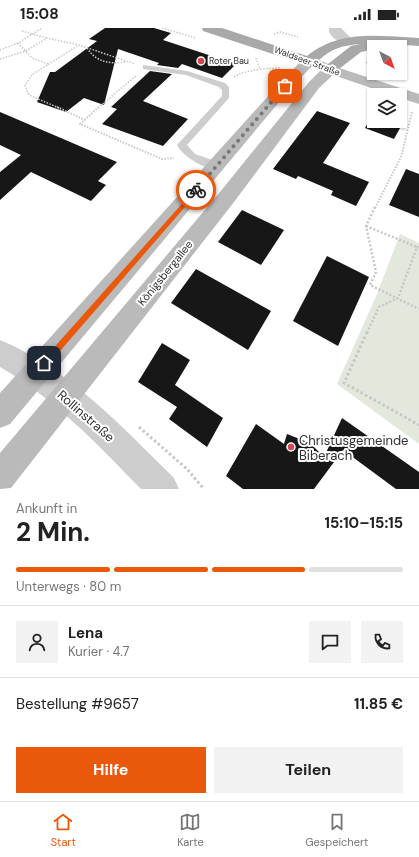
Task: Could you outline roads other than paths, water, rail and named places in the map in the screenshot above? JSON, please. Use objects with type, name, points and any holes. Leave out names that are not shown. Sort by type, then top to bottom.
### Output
[{"type":"main road","name":"Waldseer Straße","points":[[208,28],[313,58]]},
{"type":"main road","name":"Waldseer Straße","points":[[229,28],[313,58],[413,101]]},
{"type":"main road","points":[[0,414],[285,86],[313,58],[327,47],[348,42],[367,40]]},
{"type":"main road","points":[[407,42],[419,42]]},
{"type":"main road","points":[[333,66],[356,49],[367,46]]},
{"type":"main road","name":"Königsbergallee","points":[[0,477],[314,85],[333,66]]},
{"type":"street","points":[[335,28],[334,30],[348,42]]},
{"type":"street","name":"Rollinstraße","points":[[0,353],[35,374],[65,396],[120,446],[163,489]]},
{"type":"lane","points":[[146,67],[187,73],[222,85],[226,89],[226,96],[182,145],[184,151],[190,155],[217,166]]},
{"type":"place","name":"Roter Bau","points":[[201,61]]},
{"type":"place","name":"Christusgemeinde Biberach","points":[[291,447]]}]
